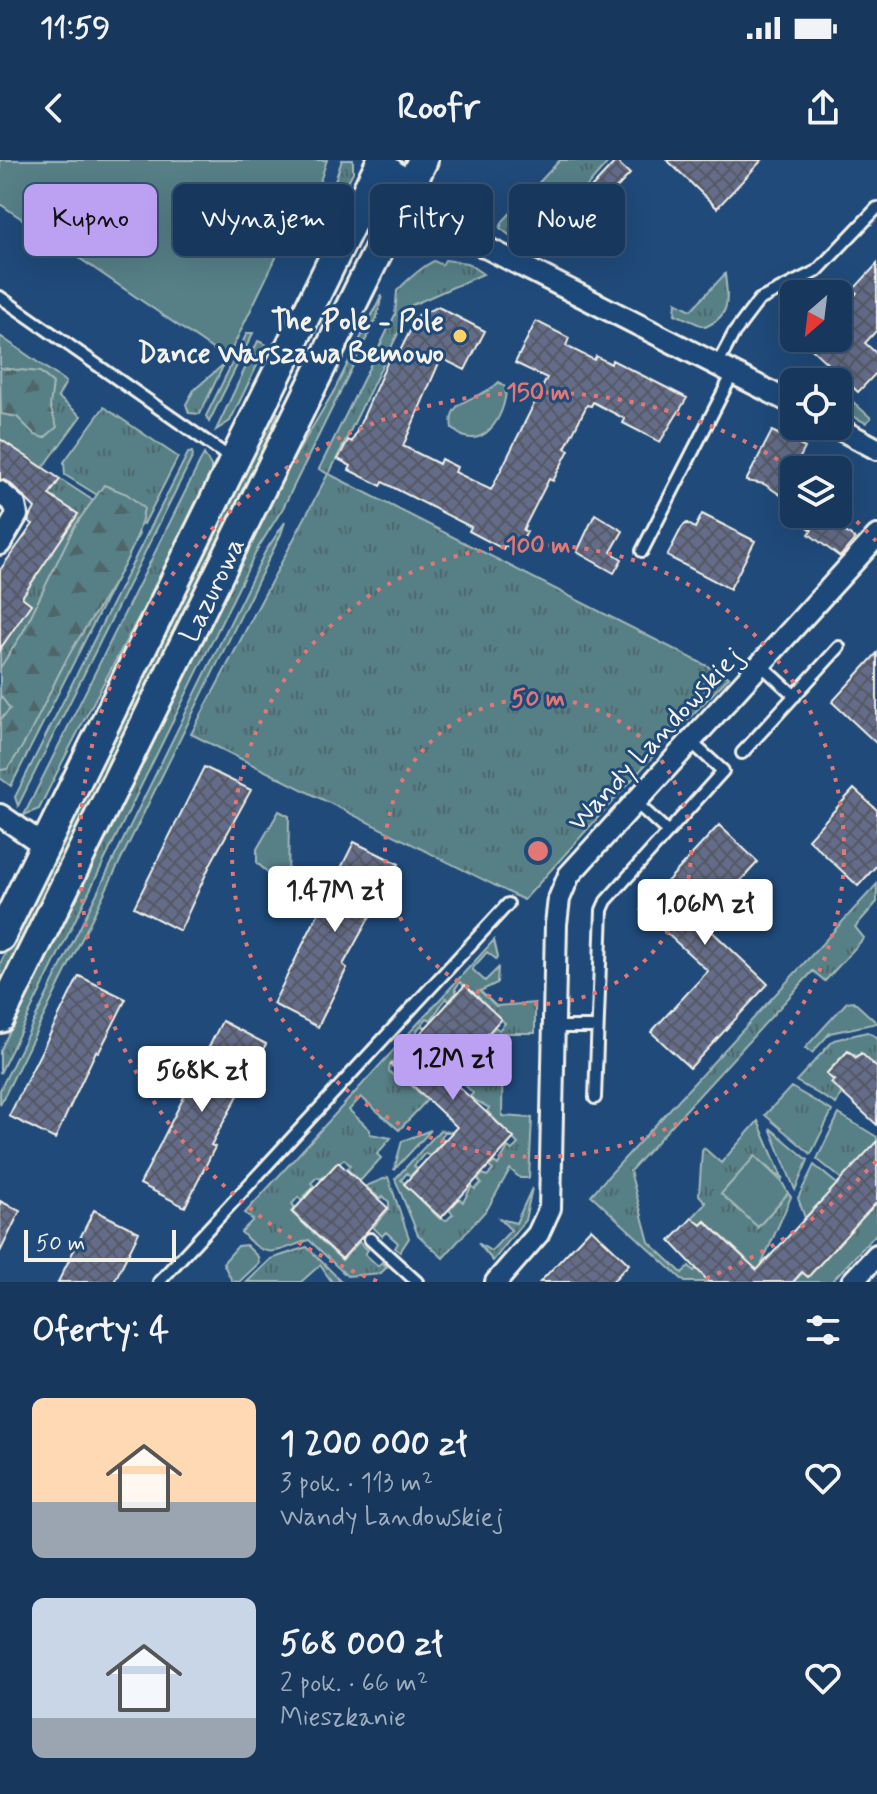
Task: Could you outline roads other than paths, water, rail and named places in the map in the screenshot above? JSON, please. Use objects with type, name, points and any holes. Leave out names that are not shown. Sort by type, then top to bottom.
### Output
[{"type":"main road","name":"Lazurowa","points":[[0,937],[382,160]]},
{"type":"main road","name":"Lazurowa","points":[[0,1018],[417,172]]},
{"type":"street","points":[[382,160],[417,172],[485,247],[780,396]]},
{"type":"street","points":[[852,436],[877,449]]},
{"type":"street","points":[[0,492],[15,505],[17,515],[0,544]]},
{"type":"street","name":"Wandy Landowskiej","points":[[496,1282],[538,1234],[550,1208],[559,899],[579,861],[877,536]]},
{"type":"street","points":[[0,815],[45,846]]},
{"type":"street","points":[[852,1282],[877,1255]]},
{"type":"lane","points":[[642,551],[759,300],[817,271],[877,208]]},
{"type":"lane","points":[[0,297],[234,461]]},
{"type":"lane","points":[[742,753],[839,647]]},
{"type":"lane","points":[[760,664],[795,696]]},
{"type":"lane","points":[[595,1098],[602,910],[606,901],[723,771],[690,741]]},
{"type":"lane","points":[[634,801],[668,832]]},
{"type":"lane","points":[[159,1282],[508,904]]},
{"type":"lane","points":[[554,1027],[597,1027]]},
{"type":"lane","points":[[370,1239],[417,1282]]},
{"type":"place","name":"The Pole - Pole Dance Warszawa Bemowo","points":[[460,336]]}]
